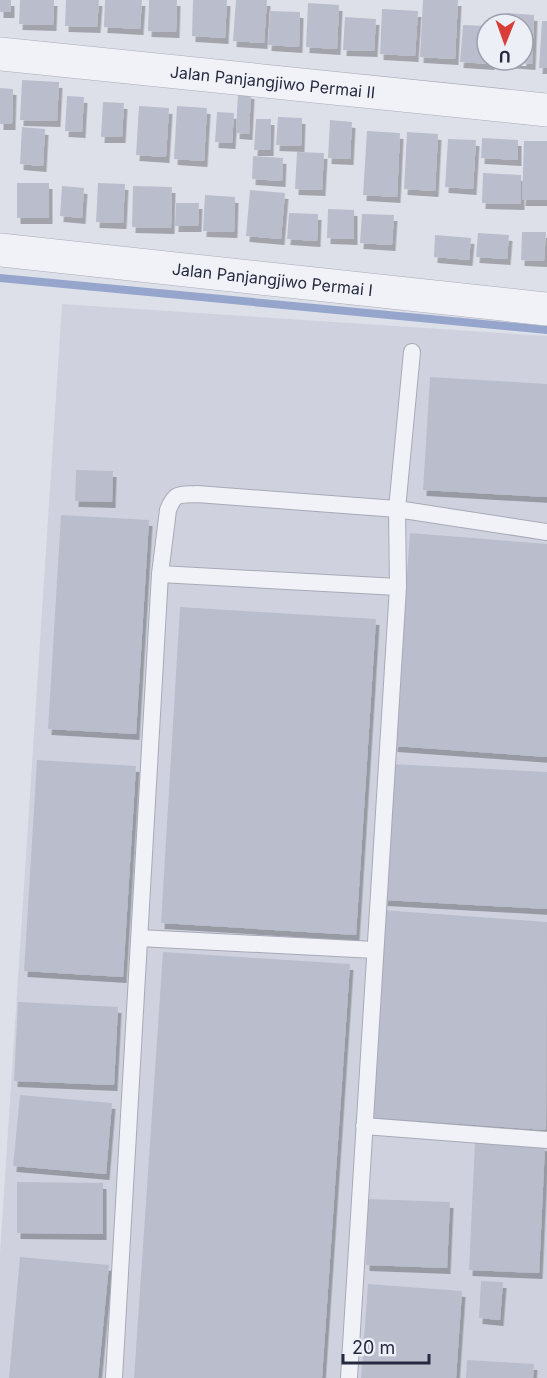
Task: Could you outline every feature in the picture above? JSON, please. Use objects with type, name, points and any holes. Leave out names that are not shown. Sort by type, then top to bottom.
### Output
[{"type":"street","name":"Jalan Panjangjiwo Permai II","points":[[0,54],[547,110]]},
{"type":"street","name":"Jalan Panjangjiwo Permai I","points":[[0,250],[547,309]]},
{"type":"lane","points":[[349,1378],[398,587],[397,509],[412,352]]},
{"type":"lane","points":[[114,1378],[160,574],[168,510],[172,500],[176,496],[197,494],[397,509],[547,532]]},
{"type":"lane","points":[[160,574],[398,587]]},
{"type":"lane","points":[[139,938],[375,950]]},
{"type":"lane","points":[[364,1126],[547,1140]]},
{"type":"shaded area","points":[[62,304],[547,336],[547,1378],[0,1378],[0,1253]]},
{"type":"building","points":[[0,0],[11,0],[11,12],[0,12]]},
{"type":"building","points":[[20,0],[54,0],[53,25],[19,24]]},
{"type":"building","points":[[66,0],[99,0],[97,27],[65,26]]},
{"type":"building","points":[[105,0],[142,0],[140,29],[104,27]]},
{"type":"building","points":[[149,0],[177,0],[176,32],[148,31]]},
{"type":"building","points":[[193,0],[227,0],[225,38],[192,36]]},
{"type":"building","points":[[236,0],[267,0],[264,43],[233,41]]},
{"type":"building","points":[[423,0],[458,0],[455,59],[420,57]]},
{"type":"building","points":[[308,3],[339,5],[337,49],[306,47]]},
{"type":"building","points":[[382,9],[418,11],[415,56],[380,54]]},
{"type":"building","points":[[270,11],[300,12],[299,47],[268,45]]},
{"type":"building","points":[[345,17],[376,19],[374,51],[343,50]]},
{"type":"building","points":[[542,21],[547,21],[547,68],[539,68]]},
{"type":"building","points":[[463,25],[475,26],[475,63],[460,62]]},
{"type":"building","points":[[22,80],[59,82],[57,121],[20,120]]},
{"type":"building","points":[[0,88],[13,89],[12,124],[0,124]]},
{"type":"building","points":[[238,92],[251,93],[249,134],[236,133]]},
{"type":"building","points":[[67,96],[84,97],[82,132],[65,131]]},
{"type":"building","points":[[103,102],[124,103],[122,137],[101,137]]},
{"type":"building","points":[[139,106],[169,108],[166,157],[136,155]]},
{"type":"building","points":[[177,106],[207,108],[204,161],[174,159]]},
{"type":"building","points":[[217,112],[234,113],[232,143],[215,142]]},
{"type":"building","points":[[278,117],[302,118],[301,146],[276,145]]},
{"type":"building","points":[[256,119],[271,119],[270,150],[254,150]]},
{"type":"building","points":[[330,120],[352,122],[350,159],[328,158]]},
{"type":"building","points":[[22,127],[45,129],[43,166],[20,164]]},
{"type":"building","points":[[367,131],[400,133],[397,197],[363,195]]},
{"type":"building","points":[[407,132],[438,134],[435,191],[404,189]]},
{"type":"building","points":[[482,138],[518,140],[518,160],[481,158]]},
{"type":"building","points":[[448,139],[476,140],[473,189],[445,187]]},
{"type":"building","points":[[524,141],[547,141],[547,200],[522,200]]},
{"type":"building","points":[[297,152],[324,153],[322,190],[295,189]]},
{"type":"building","points":[[253,156],[283,158],[282,181],[252,179]]},
{"type":"building","points":[[483,173],[521,175],[521,204],[482,203]]},
{"type":"building","points":[[17,183],[49,183],[49,218],[17,218]]},
{"type":"building","points":[[98,183],[125,184],[123,223],[96,222]]},
{"type":"building","points":[[62,186],[84,188],[82,218],[60,216]]},
{"type":"building","points":[[133,186],[172,187],[171,228],[132,227]]},
{"type":"building","points":[[250,190],[285,193],[281,239],[246,236]]},
{"type":"building","points":[[205,195],[235,197],[234,232],[203,231]]},
{"type":"building","points":[[176,203],[199,203],[198,226],[175,226]]},
{"type":"building","points":[[328,209],[354,210],[354,239],[327,238]]},
{"type":"building","points":[[289,213],[318,214],[317,241],[287,239]]},
{"type":"building","points":[[362,214],[394,215],[392,245],[360,243]]},
{"type":"building","points":[[522,232],[546,232],[544,261],[521,260]]},
{"type":"building","points":[[478,233],[509,235],[507,259],[476,257]]},
{"type":"building","points":[[435,235],[471,238],[469,260],[434,257]]},
{"type":"building","points":[[430,377],[547,384],[547,497],[423,490]]},
{"type":"building","points":[[76,470],[113,471],[112,502],[75,501]]},
{"type":"building","points":[[61,515],[149,520],[136,734],[48,729]]},
{"type":"building","points":[[410,533],[547,544],[547,757],[394,746]]},
{"type":"building","points":[[180,607],[376,619],[356,935],[161,923]]},
{"type":"building","points":[[37,760],[136,766],[123,977],[24,971]]},
{"type":"building","points":[[391,764],[547,772],[547,909],[384,900]]},
{"type":"building","points":[[382,910],[547,922],[546,1130],[366,1117]]},
{"type":"building","points":[[163,952],[350,964],[322,1378],[134,1378]]},
{"type":"building","points":[[18,1002],[118,1007],[114,1085],[14,1081]]},
{"type":"building","points":[[20,1095],[112,1103],[106,1174],[13,1166]]},
{"type":"building","points":[[475,1142],[545,1145],[539,1273],[469,1270]]},
{"type":"building","points":[[17,1182],[103,1183],[103,1234],[17,1233]]},
{"type":"building","points":[[368,1199],[450,1202],[447,1268],[366,1265]]},
{"type":"building","points":[[20,1257],[109,1265],[98,1378],[9,1378]]},
{"type":"building","points":[[481,1281],[503,1282],[500,1320],[479,1318]]},
{"type":"building","points":[[368,1284],[462,1291],[456,1378],[361,1378]]},
{"type":"building","points":[[467,1360],[534,1364],[533,1378],[466,1378]]},
{"type":"waterway","points":[[0,278],[547,330]]}]
